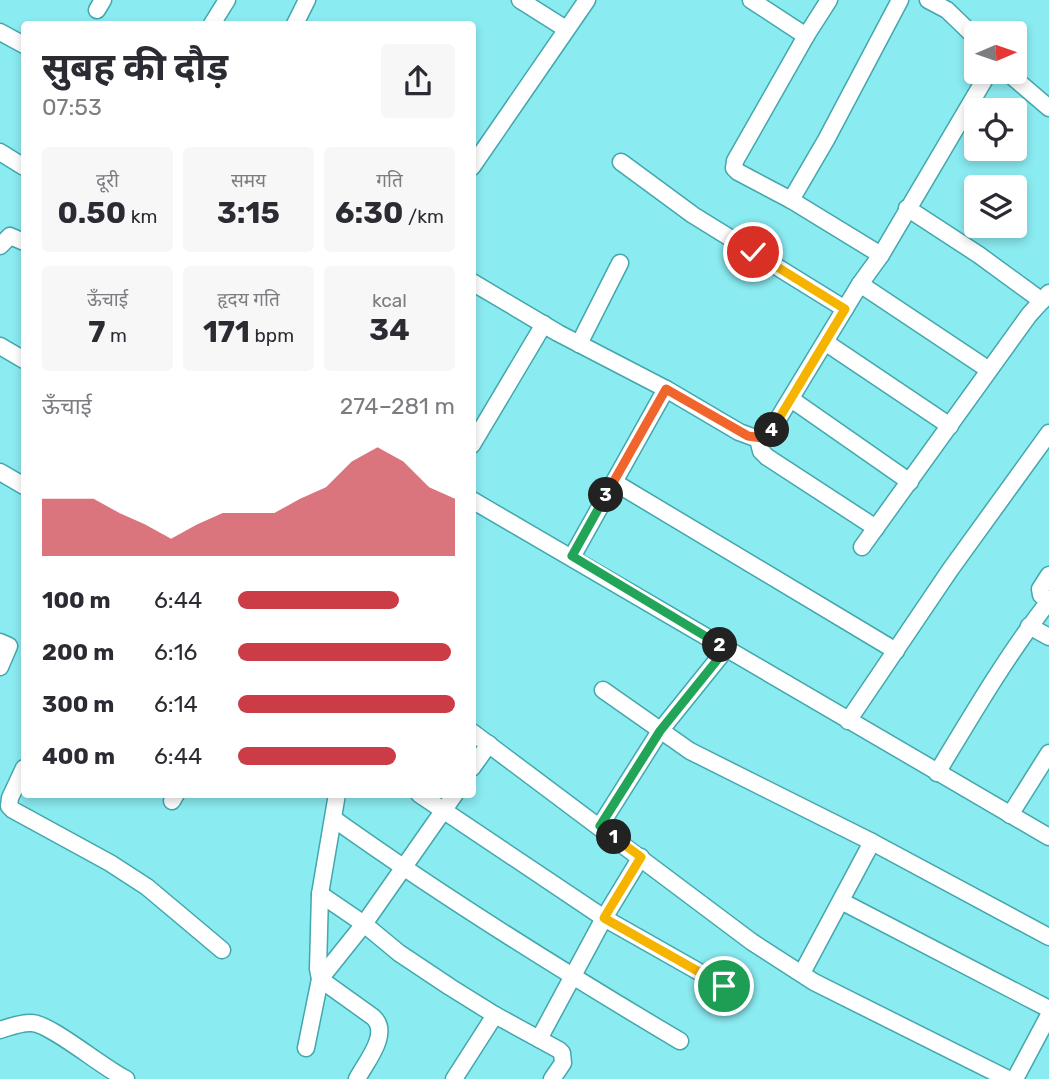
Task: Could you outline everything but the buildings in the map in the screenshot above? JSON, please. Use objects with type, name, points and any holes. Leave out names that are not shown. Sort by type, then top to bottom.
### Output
[{"type":"street","points":[[214,21],[227,0]]},
{"type":"street","points":[[296,21],[307,0]]},
{"type":"street","points":[[520,0],[566,29]]},
{"type":"street","points":[[476,161],[587,0]]},
{"type":"street","points":[[751,0],[806,36]]},
{"type":"street","points":[[829,0],[734,164],[738,173],[791,200],[881,255]]},
{"type":"street","points":[[791,200],[900,0]]},
{"type":"street","points":[[928,0],[947,10],[964,26]]},
{"type":"street","points":[[0,32],[21,43]]},
{"type":"street","points":[[758,439],[772,429],[791,399],[860,284],[881,255],[906,208],[982,84]]},
{"type":"street","points":[[1021,84],[1049,108]]},
{"type":"street","points":[[0,152],[21,165]]},
{"type":"street","points":[[621,162],[693,215],[845,309]]},
{"type":"street","points":[[862,547],[1045,297],[906,208]]},
{"type":"street","points":[[0,246],[10,236],[21,241]]},
{"type":"street","points":[[579,344],[620,263]]},
{"type":"street","points":[[476,284],[739,432],[758,439]]},
{"type":"street","points":[[860,284],[989,370]]},
{"type":"street","points":[[476,438],[544,324]]},
{"type":"street","points":[[825,342],[950,426]]},
{"type":"street","points":[[0,346],[21,358]]},
{"type":"street","points":[[572,556],[666,389]]},
{"type":"street","points":[[791,399],[910,482]]},
{"type":"street","points":[[848,721],[950,570],[1049,433]]},
{"type":"street","points":[[758,439],[761,451],[767,457],[876,528]]},
{"type":"street","points":[[0,472],[21,484]]},
{"type":"street","points":[[614,482],[896,652]]},
{"type":"street","points":[[476,502],[1049,837]]},
{"type":"street","points":[[937,773],[1029,626],[1049,601],[1041,595],[1040,589],[1049,575]]},
{"type":"street","points":[[1029,626],[1049,637]]},
{"type":"street","points":[[0,667],[5,644],[21,652]]},
{"type":"street","points":[[600,826],[660,731],[726,649]]},
{"type":"street","points":[[603,690],[690,751],[872,842],[1049,937]]},
{"type":"street","points":[[476,735],[752,942],[802,974],[1008,1079]]},
{"type":"street","points":[[476,762],[489,744]]},
{"type":"street","points":[[1010,814],[1049,753]]},
{"type":"street","points":[[21,774],[10,798],[9,806],[13,810],[147,887],[222,950]]},
{"type":"street","points":[[306,1048],[320,979],[317,951],[320,894],[337,798]]},
{"type":"street","points":[[425,798],[604,918],[724,986]]},
{"type":"street","points":[[320,979],[364,924],[452,798]]},
{"type":"street","points":[[334,820],[402,868],[680,1041]]},
{"type":"street","points":[[802,974],[872,842]]},
{"type":"street","points":[[539,1039],[604,918],[641,857]]},
{"type":"street","points":[[320,894],[364,924],[399,953],[495,1015],[562,1053],[563,1063],[552,1079]]},
{"type":"street","points":[[841,901],[1049,1009]]},
{"type":"street","points":[[320,979],[373,1017],[381,1028],[357,1079]]},
{"type":"street","points":[[454,1079],[495,1015]]},
{"type":"street","points":[[1015,1079],[1049,1015]]},
{"type":"street","points":[[0,1030],[22,1023],[43,1025],[125,1079]]},
{"type":"route","points":[[724,986],[604,918],[641,857],[600,826],[660,731],[726,649],[572,556],[666,389],[739,432],[762,438],[772,429],[845,309],[753,252]]}]
